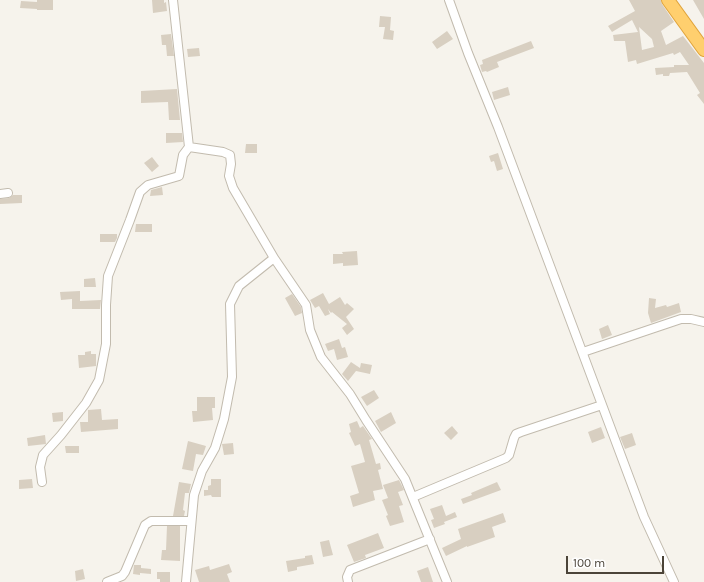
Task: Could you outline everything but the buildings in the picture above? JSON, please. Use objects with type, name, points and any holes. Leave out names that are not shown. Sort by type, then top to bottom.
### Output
[{"type":"highway","points":[[668,0],[704,50]]},
{"type":"street","points":[[42,482],[40,467],[44,455],[86,403],[99,380],[106,344],[108,276],[140,192],[148,185],[179,176],[183,155],[189,147],[174,0]]},
{"type":"street","points":[[449,0],[644,517],[674,582]]},
{"type":"street","points":[[189,147],[223,152],[230,155],[231,164],[229,176],[232,188],[274,258],[306,305],[310,330],[321,357],[350,394],[405,479],[447,582]]},
{"type":"street","points":[[186,582],[194,495],[202,471],[215,448],[224,418],[232,378],[230,304],[239,286],[274,258]]},
{"type":"street","points":[[583,352],[681,319],[691,319],[704,322]]},
{"type":"street","points":[[413,497],[506,458],[509,454],[516,434],[602,406]]},
{"type":"street","points":[[107,582],[122,576],[145,525],[151,521],[191,521]]},
{"type":"street","points":[[348,582],[347,577],[350,570],[430,539]]}]
